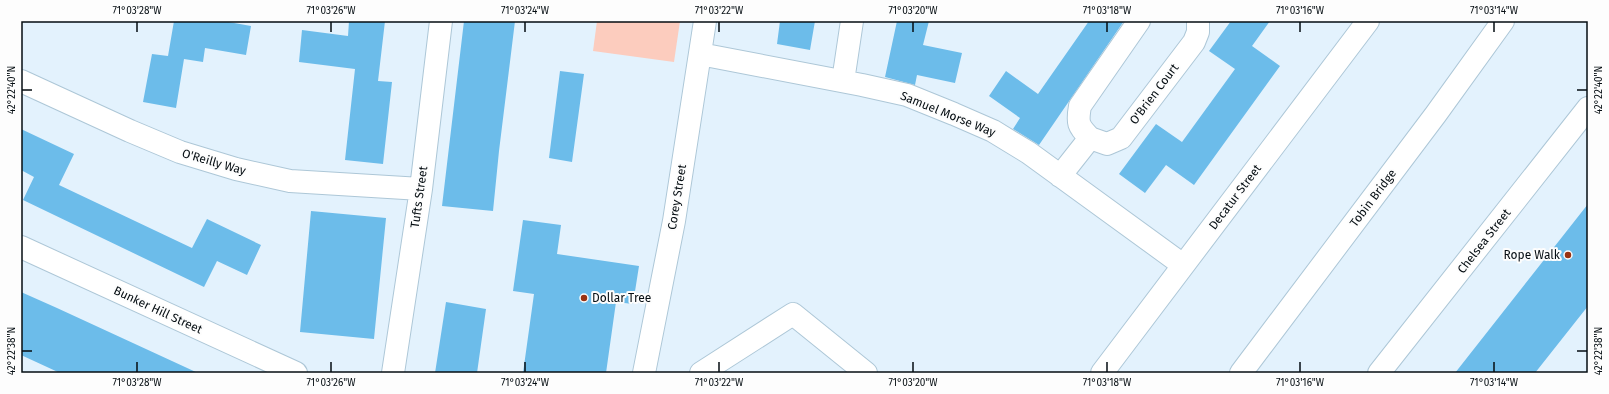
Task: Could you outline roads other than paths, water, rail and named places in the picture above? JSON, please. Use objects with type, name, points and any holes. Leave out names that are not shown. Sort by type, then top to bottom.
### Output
[{"type":"main road","name":"Tufts Street","points":[[394,373],[421,189],[441,21]]},
{"type":"main road","name":"Corey Street","points":[[644,373],[674,221],[705,21]]},
{"type":"main road","points":[[842,81],[852,21]]},
{"type":"main road","points":[[1060,176],[1090,138],[1082,129],[1077,119],[1080,106],[1139,21]]},
{"type":"main road","name":"O'Brien Court","points":[[1090,138],[1107,144],[1121,138],[1194,42],[1198,32],[1198,21]]},
{"type":"main road","name":"Tobin Bridge","points":[[1241,373],[1504,21]]},
{"type":"main road","name":"Tobin Bridge","points":[[1244,373],[1504,21]]},
{"type":"main road","name":"Decatur Street","points":[[1102,373],[1183,265],[1358,24]]},
{"type":"main road","name":"Samuel Morse Way","points":[[700,54],[907,95],[993,131],[1029,153],[1183,265]]},
{"type":"main road","name":"O'Reilly Way","points":[[21,81],[130,131],[180,152],[236,169],[290,181],[421,189]]},
{"type":"main road","name":"Chelsea Street","points":[[1379,373],[1588,108]]},
{"type":"main road","name":"Bunker Hill Street","points":[[21,247],[296,373]]},
{"type":"main road","points":[[701,373],[793,314],[866,373]]},
{"type":"place","name":"Rope Walk","points":[[1568,255]]},
{"type":"place","name":"Dollar Tree","points":[[584,298]]}]
